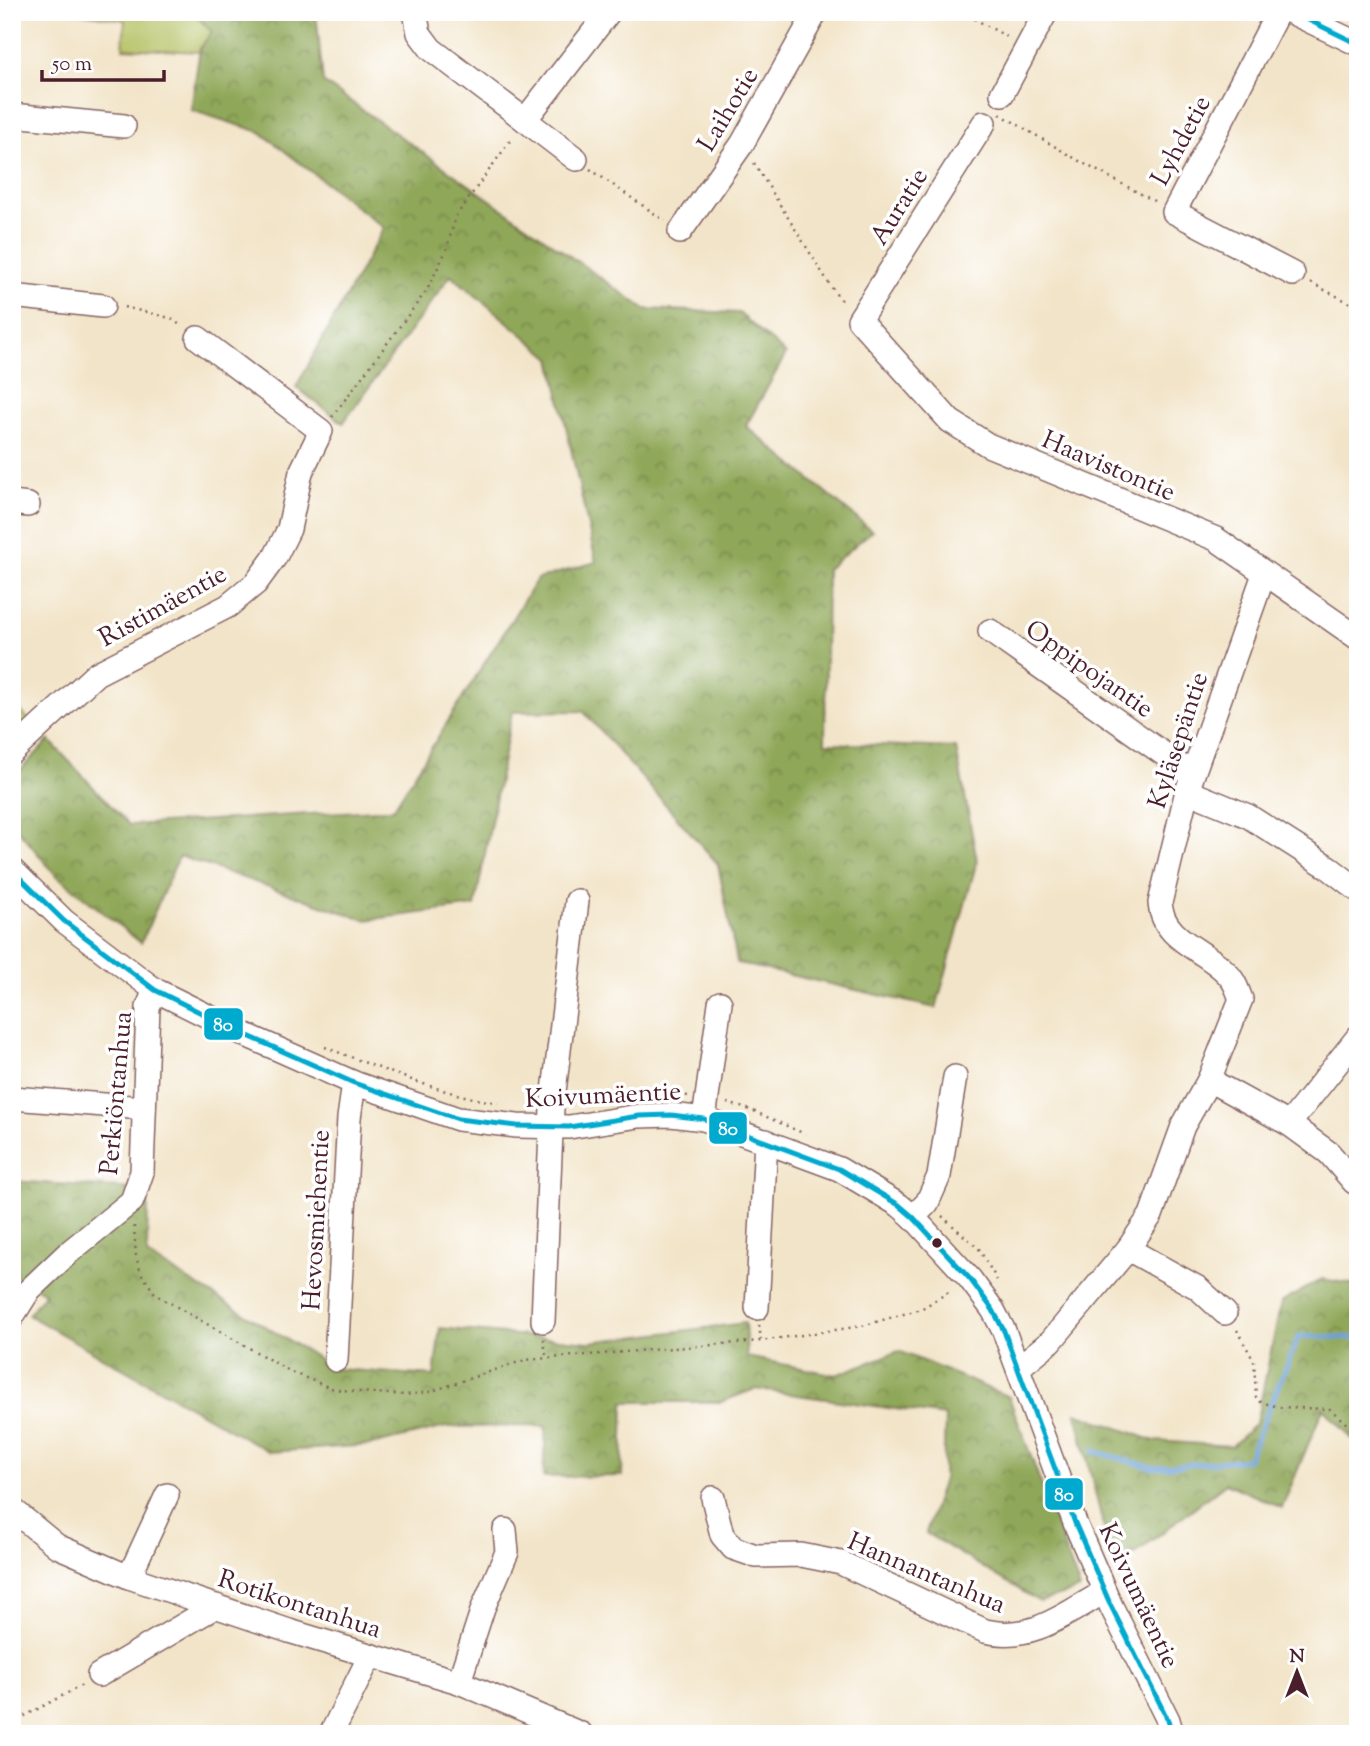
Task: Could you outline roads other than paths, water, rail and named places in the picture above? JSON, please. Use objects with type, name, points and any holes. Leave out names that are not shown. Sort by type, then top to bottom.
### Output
[{"type":"street","points":[[415,12],[419,33],[431,49],[576,159]]},
{"type":"street","points":[[525,120],[609,12]]},
{"type":"street","name":"Laihotie","points":[[680,232],[742,144],[816,12]]},
{"type":"street","name":"Auratie","points":[[859,320],[993,109],[1045,12]]},
{"type":"street","name":"Lyhdetie","points":[[1278,12],[1174,212],[1293,274]]},
{"type":"street","points":[[1291,12],[1358,44]]},
{"type":"street","points":[[12,115],[124,127]]},
{"type":"street","points":[[12,296],[103,306]]},
{"type":"street","name":"Haavistontie","points":[[859,320],[950,421],[959,427],[988,445],[1216,540],[1358,638]]},
{"type":"street","name":"Ristimäentie","points":[[12,752],[96,674],[228,606],[256,583],[275,557],[289,529],[301,472],[321,431],[198,338]]},
{"type":"street","name":"Kyläsepäntie","points":[[1018,1368],[1051,1341],[1128,1248],[1151,1215],[1183,1126],[1209,1080],[1241,999],[1230,977],[1171,931],[1161,917],[1160,903],[1189,783],[1264,575]]},
{"type":"street","name":"Oppipojantie","points":[[990,631],[1189,783],[1248,816],[1328,867],[1358,890]]},
{"type":"street","name":"Koivumäentie","points":[[17,861],[64,921],[155,990],[354,1083],[458,1119],[551,1128],[639,1116],[671,1115],[706,1108],[766,1141],[839,1169],[899,1205],[920,1210],[993,1310],[1004,1331],[1075,1523],[1104,1592],[1168,1720],[1172,1734]]},
{"type":"street","points":[[543,1321],[552,1108],[577,901]]},
{"type":"street","name":"Perkiöntanhua","points":[[12,1317],[29,1290],[68,1253],[132,1201],[142,1171],[148,1007],[155,990]]},
{"type":"street","points":[[706,1108],[720,1003]]},
{"type":"street","points":[[1289,1124],[1358,1037]]},
{"type":"street","points":[[920,1210],[939,1176],[955,1077]]},
{"type":"street","points":[[1209,1080],[1289,1124],[1329,1153],[1354,1182]]},
{"type":"street","name":"Hevosmiehentie","points":[[336,1360],[349,1118],[354,1083]]},
{"type":"street","points":[[12,1098],[144,1108]]},
{"type":"street","points":[[757,1308],[766,1141]]},
{"type":"street","points":[[1128,1248],[1198,1288],[1225,1313]]},
{"type":"street","points":[[129,1577],[167,1495]]},
{"type":"street","name":"Hannantanhua","points":[[713,1498],[722,1535],[733,1548],[757,1556],[801,1555],[841,1563],[985,1631],[1004,1636],[1024,1633],[1048,1624],[1104,1592]]},
{"type":"street","name":"Rotikontanhua","points":[[12,1509],[57,1546],[129,1577],[370,1656],[459,1682],[581,1734]]},
{"type":"street","points":[[459,1682],[483,1608],[507,1552],[505,1530]]},
{"type":"street","points":[[99,1675],[216,1606]]},
{"type":"street","points":[[331,1734],[370,1656]]},
{"type":"waterway","points":[[1093,1451],[1154,1468],[1248,1459],[1299,1336],[1358,1338]]}]
